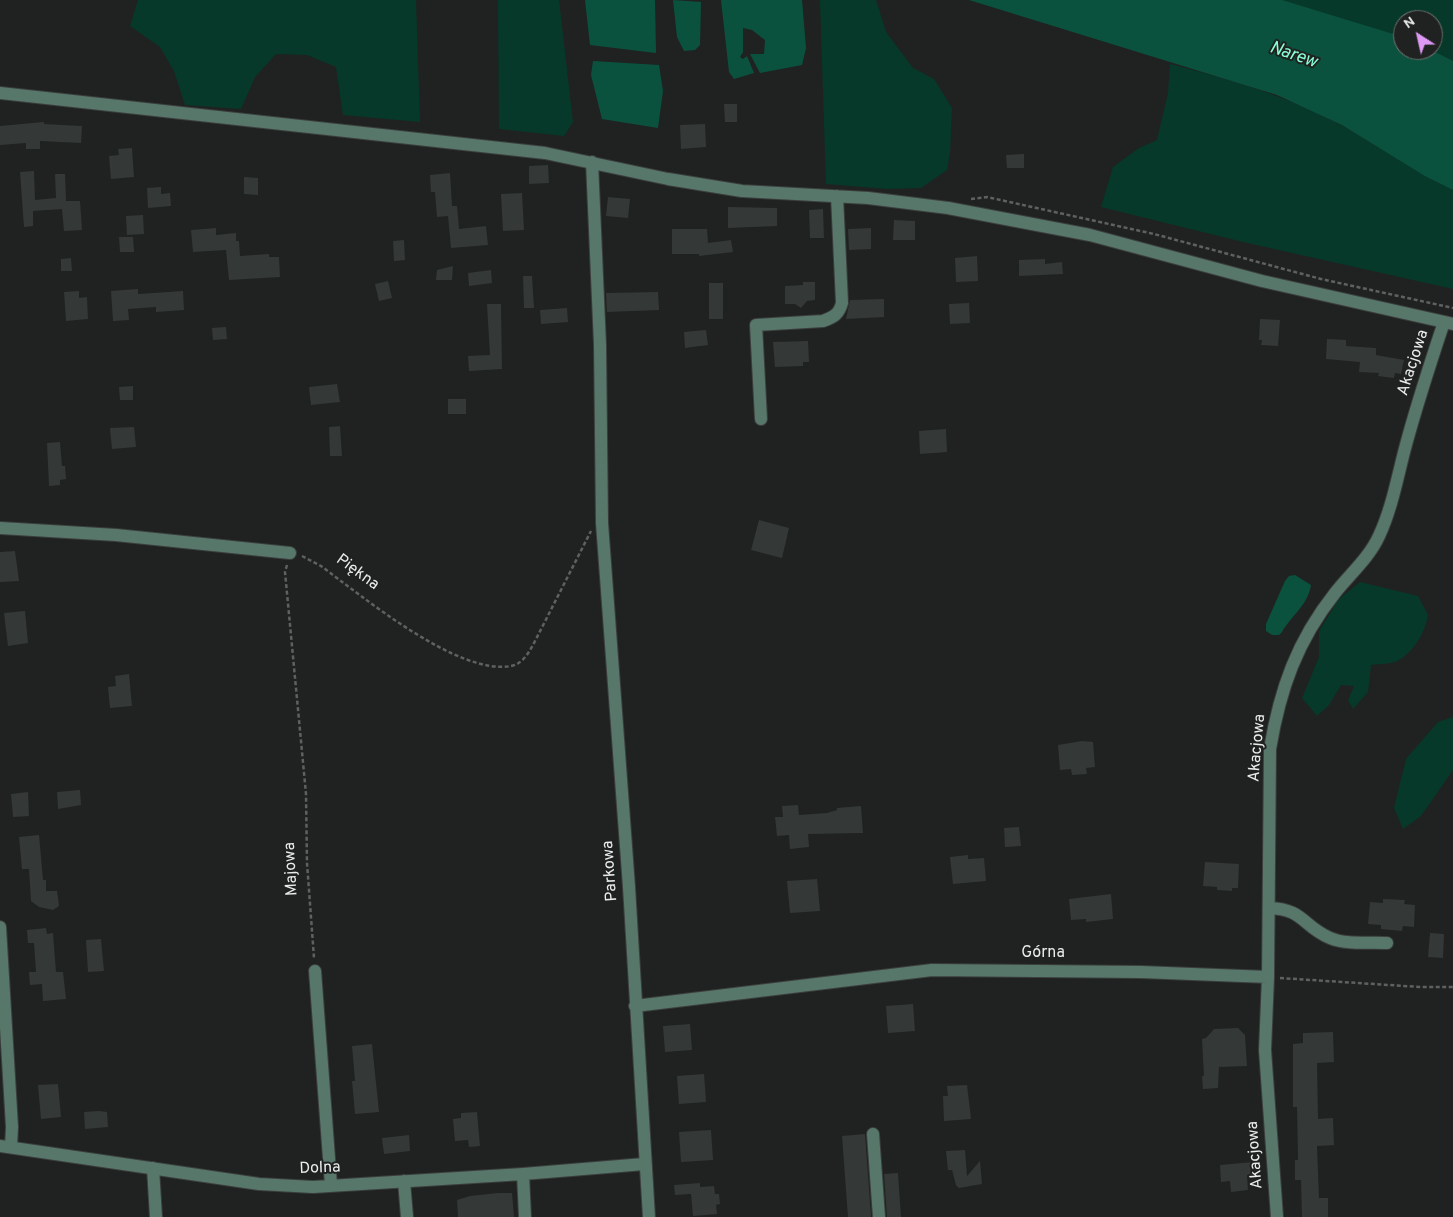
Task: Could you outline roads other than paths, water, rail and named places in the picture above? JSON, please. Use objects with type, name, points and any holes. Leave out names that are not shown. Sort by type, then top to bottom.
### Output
[{"type":"street","points":[[0,93],[545,153],[668,180],[742,191],[837,196],[948,208],[1090,235],[1262,280],[1449,323]]},
{"type":"street","name":"Parkowa","points":[[592,162],[600,345],[602,523],[629,887],[644,1164],[649,1217]]},
{"type":"street","points":[[761,419],[756,325],[823,321],[832,318],[839,311],[842,303],[837,196]]},
{"type":"street","name":"Akacjowa","points":[[1277,1217],[1265,1050],[1268,977],[1270,749],[1280,696],[1306,637],[1320,614],[1367,556],[1378,538],[1389,512],[1414,417],[1449,323]]},
{"type":"street","points":[[0,528],[116,535],[290,553]]},
{"type":"street","points":[[1269,908],[1288,909],[1321,934],[1336,940],[1387,943]]},
{"type":"street","points":[[0,927],[12,1126],[5,1146]]},
{"type":"street","name":"Górna","points":[[635,1006],[932,970],[1141,972],[1268,977]]},
{"type":"street","points":[[315,971],[331,1185]]},
{"type":"street","points":[[874,1134],[879,1217]]},
{"type":"street","name":"Dolna","points":[[5,1146],[259,1184],[313,1187],[523,1174],[644,1164]]},
{"type":"street","points":[[153,1168],[156,1217]]},
{"type":"street","points":[[523,1174],[525,1217]]},
{"type":"street","points":[[404,1182],[406,1217]]},
{"type":"water","points":[[585,0],[655,0],[656,53],[590,45]]},
{"type":"water","points":[[673,0],[701,2],[700,45],[695,50],[684,51],[677,37]]},
{"type":"water","points":[[721,0],[802,0],[806,48],[802,65],[760,73],[750,54],[764,54],[765,40],[752,30],[743,28],[743,52],[740,57],[743,59],[747,56],[754,73],[734,79],[729,72]]},
{"type":"water","name":"Narew","points":[[969,0],[1282,0],[1393,34],[1393,60],[1443,60],[1443,56],[1453,61],[1453,190],[1425,176],[1342,125],[1277,95]]},
{"type":"water","points":[[593,61],[659,65],[663,91],[658,128],[602,119],[591,75]]},
{"type":"water","points":[[1295,575],[1311,585],[1309,592],[1303,604],[1282,632],[1279,635],[1272,635],[1266,631],[1266,624],[1285,581],[1289,576]]}]
